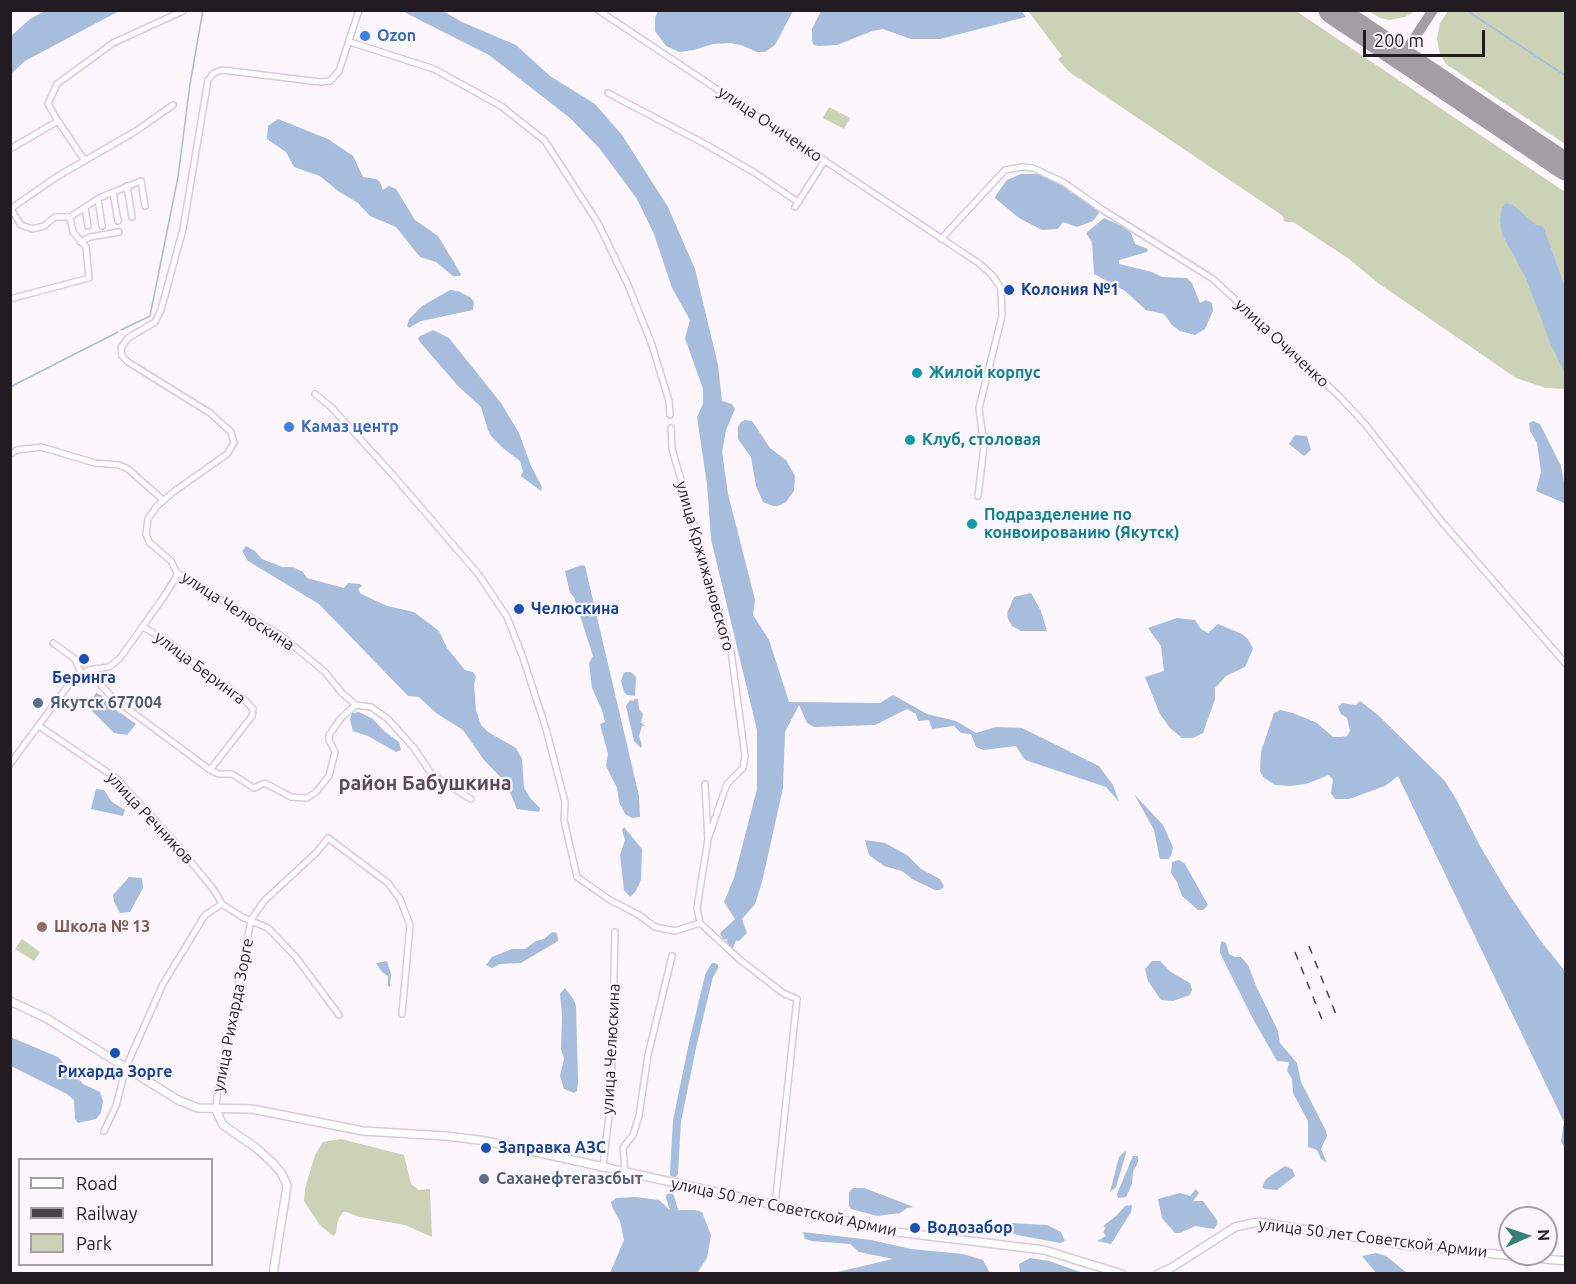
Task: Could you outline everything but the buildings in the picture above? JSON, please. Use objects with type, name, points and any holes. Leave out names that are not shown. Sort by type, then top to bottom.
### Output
[{"type":"main road","name":"улица 50 лет Советской Армии","points":[[10,1001],[46,1018],[189,1106],[216,1110],[252,1109],[363,1131],[486,1141],[897,1232],[1032,1248],[1122,1274]]},
{"type":"main road","points":[[216,1110],[223,1125],[255,1147],[273,1163],[282,1174],[287,1186],[273,1274]]},
{"type":"main road","name":"улица 50 лет Советской Армии","points":[[1158,1274],[1171,1268],[1226,1231],[1243,1224],[1258,1222],[1404,1245],[1566,1261]]},
{"type":"street","points":[[359,10],[350,42],[434,69],[501,106],[545,141],[598,223],[628,285],[651,342],[669,401],[670,415]]},
{"type":"street","name":"улица Очиченко","points":[[598,10],[980,264],[992,275],[1001,288],[1002,316],[979,408],[984,446],[978,496]]},
{"type":"street","points":[[85,161],[48,104],[57,84],[113,43],[183,11]]},
{"type":"street","name":"улица Челюскина","points":[[350,42],[339,71],[330,81],[320,82],[222,70],[214,73],[208,80],[183,229],[161,310],[154,322],[128,338],[121,348],[122,356],[128,362],[210,413],[231,432],[234,443],[227,454],[163,500],[148,519],[146,534],[149,542],[171,561],[177,573],[283,637],[325,672],[342,693],[356,705],[371,708],[388,719],[414,748],[432,775],[471,799]]},
{"type":"street","points":[[608,93],[755,173],[796,205],[827,162]]},
{"type":"street","points":[[145,206],[141,181],[113,192],[70,218],[55,217],[44,226],[32,229],[21,225],[11,209],[25,197],[136,131],[173,105]]},
{"type":"street","points":[[10,149],[58,121]]},
{"type":"street","name":"улица Очиченко","points":[[941,239],[1005,170],[1033,168],[1063,182],[1102,210],[1213,279],[1358,417],[1442,522],[1566,664]]},
{"type":"street","points":[[127,186],[132,217]]},
{"type":"street","points":[[113,192],[118,221]]},
{"type":"street","points":[[98,200],[102,226]]},
{"type":"street","points":[[85,208],[88,226]]},
{"type":"street","points":[[10,299],[89,278],[86,247],[73,232],[70,218]]},
{"type":"street","points":[[80,242],[90,237],[119,232]]},
{"type":"street","points":[[315,394],[331,407],[393,475],[479,575],[507,617],[546,729],[565,802],[564,820],[577,877],[655,927],[675,931],[700,923],[739,959],[783,993],[796,999],[775,1205]]},
{"type":"street","name":"улица Кржижановского","points":[[671,428],[672,449],[731,651],[744,756],[743,768],[727,784],[708,839],[697,908],[700,923]]},
{"type":"street","points":[[10,454],[17,450],[41,447],[95,463],[119,465],[128,469],[163,500]]},
{"type":"street","name":"улица Беринга","points":[[81,673],[109,667],[116,663],[143,627],[177,573]]},
{"type":"street","name":"улица Беринга","points":[[143,627],[169,642],[204,671],[244,699],[253,709],[252,716],[210,770]]},
{"type":"street","points":[[10,764],[73,679],[81,673],[75,659],[53,643]]},
{"type":"street","points":[[95,669],[101,685],[112,697],[210,770],[217,774],[232,774],[254,788],[265,783],[291,797],[307,798],[316,792],[329,776],[335,756],[329,735],[342,717],[356,705]]},
{"type":"street","name":"улица Речников","points":[[39,726],[116,778],[173,840],[214,890],[222,904],[251,920]]},
{"type":"street","points":[[10,749],[18,753]]},
{"type":"street","name":"улица Кржижановского","points":[[705,784],[708,839]]},
{"type":"street","name":"улица Рихарда Зорге","points":[[216,1110],[251,920],[264,901],[317,852],[328,838],[388,884],[400,899],[410,925],[402,1014]]},
{"type":"street","points":[[104,1131],[116,1106],[126,1067],[171,969],[205,915],[222,904]]},
{"type":"street","name":"улица Рихарда Зорге","points":[[251,920],[268,928],[289,949],[339,1015]]},
{"type":"street","name":"улица Челюскина","points":[[603,1166],[611,1099],[615,932]]},
{"type":"street","name":"улица Челюскина","points":[[625,1172],[623,1148],[633,1135],[639,1116],[648,1055],[672,956]]},
{"type":"green space","points":[[1028,11],[1296,11],[1565,192],[1565,389],[1546,388],[1516,378],[1378,283],[1349,259],[1293,222],[1284,221],[1283,216],[1068,71],[1058,59],[1062,56]]},
{"type":"green space","points":[[1369,11],[1415,11],[1405,17],[1389,20],[1380,18]]},
{"type":"green space","points":[[1448,11],[1565,11],[1565,144],[1446,64],[1440,54],[1437,39],[1440,23]]},
{"type":"green space","points":[[829,107],[850,118],[844,129],[823,118]]},
{"type":"green space","points":[[22,939],[40,952],[34,961],[15,949]]},
{"type":"green space","points":[[341,1139],[404,1155],[411,1184],[419,1190],[430,1189],[432,1237],[405,1225],[360,1217],[346,1212],[343,1212],[338,1220],[336,1233],[333,1236],[319,1224],[304,1201],[305,1189],[315,1155],[323,1142]]},
{"type":"water","points":[[658,10],[793,11],[775,45],[765,52],[757,52],[730,43],[713,44],[679,52],[666,46],[655,31],[655,18]]},
{"type":"water","points":[[1021,10],[1026,17],[940,39],[911,39],[883,29],[837,45],[818,46],[812,41],[812,29],[821,11]]},
{"type":"water","points":[[45,11],[119,11],[25,61],[11,74],[11,36],[30,19]]},
{"type":"water","points":[[402,11],[443,11],[462,22],[516,45],[550,76],[595,104],[622,135],[668,207],[695,269],[718,365],[722,401],[732,404],[735,409],[726,430],[722,452],[728,494],[755,600],[753,615],[769,640],[789,702],[880,703],[893,695],[927,714],[956,721],[976,733],[996,727],[1022,728],[1099,766],[1113,785],[1119,802],[1106,787],[1025,760],[1016,746],[983,750],[976,747],[971,734],[961,733],[954,726],[932,729],[929,720],[918,721],[916,714],[907,709],[875,725],[814,727],[807,723],[799,705],[785,732],[783,788],[762,882],[755,904],[742,919],[747,933],[739,941],[723,939],[720,933],[735,919],[724,902],[734,878],[757,789],[757,730],[711,539],[707,484],[697,417],[703,404],[703,389],[685,338],[690,320],[672,288],[654,234],[637,199],[600,149],[570,118],[489,55]]},
{"type":"water","points":[[278,119],[328,139],[353,156],[363,177],[376,179],[383,190],[389,186],[396,189],[415,220],[438,236],[461,274],[460,276],[453,276],[436,262],[420,257],[396,227],[370,216],[358,203],[338,191],[320,176],[294,167],[286,152],[267,139],[268,126]]},
{"type":"water","points":[[1021,174],[1048,176],[1099,209],[1099,213],[1093,221],[1077,227],[1063,222],[1058,229],[1042,230],[1019,218],[995,198],[1007,180]]},
{"type":"water","points":[[1506,203],[1513,205],[1536,225],[1543,226],[1565,287],[1565,373],[1551,345],[1526,278],[1502,234],[1500,220],[1502,207]]},
{"type":"water","points":[[1104,218],[1122,226],[1131,233],[1135,244],[1148,249],[1147,252],[1119,260],[1119,264],[1152,272],[1162,277],[1187,278],[1192,283],[1200,303],[1206,300],[1212,303],[1213,311],[1205,329],[1195,335],[1180,331],[1164,314],[1146,310],[1125,291],[1094,274],[1092,242],[1086,233]]},
{"type":"water","points":[[450,290],[470,297],[474,302],[473,310],[421,321],[409,328],[407,326],[409,319],[422,306]]},
{"type":"water","points":[[433,330],[449,338],[501,403],[519,433],[531,466],[542,487],[541,491],[521,476],[523,471],[520,461],[491,436],[481,407],[458,386],[418,339]]},
{"type":"water","points":[[745,420],[752,421],[770,448],[786,460],[795,476],[794,491],[786,502],[778,506],[763,502],[756,486],[751,457],[738,439],[738,427]]},
{"type":"water","points":[[1533,421],[1540,424],[1561,466],[1565,488],[1564,503],[1536,491],[1541,472],[1537,443],[1530,431],[1529,423]]},
{"type":"water","points":[[1295,435],[1307,436],[1311,450],[1304,456],[1289,444]]},
{"type":"water","points":[[246,546],[262,559],[282,567],[293,567],[303,572],[307,578],[344,588],[348,583],[360,584],[362,586],[358,589],[361,594],[387,606],[414,612],[439,631],[447,648],[465,670],[473,672],[476,677],[474,684],[476,710],[481,725],[488,732],[516,748],[522,759],[524,788],[540,808],[539,812],[517,809],[506,783],[484,760],[463,730],[436,713],[419,697],[408,696],[319,604],[248,561],[242,551]]},
{"type":"water","points":[[585,566],[639,796],[640,817],[632,818],[625,814],[619,802],[617,788],[606,766],[608,754],[600,724],[605,722],[592,688],[589,663],[593,656],[574,597],[570,593],[565,571]]},
{"type":"water","points":[[1031,593],[1041,611],[1047,631],[1021,631],[1012,626],[1008,619],[1007,613],[1014,597]]},
{"type":"water","points":[[1177,618],[1195,620],[1201,629],[1208,633],[1218,624],[1242,634],[1248,639],[1253,649],[1245,667],[1226,676],[1215,688],[1215,699],[1203,733],[1193,738],[1182,738],[1170,728],[1160,714],[1145,677],[1164,671],[1161,646],[1148,628]]},
{"type":"water","points":[[625,672],[631,672],[636,677],[635,696],[624,692],[621,681]]},
{"type":"water","points":[[96,693],[136,724],[127,735],[114,733],[87,706]]},
{"type":"water","points":[[638,699],[639,709],[643,714],[641,722],[645,726],[642,726],[639,736],[641,748],[634,741],[626,706],[630,700],[634,701]]},
{"type":"water","points":[[1360,701],[1378,715],[1445,781],[1508,893],[1540,940],[1565,971],[1565,1148],[1561,1142],[1564,1122],[1398,776],[1385,786],[1349,799],[1335,799],[1331,793],[1333,780],[1329,775],[1306,784],[1290,786],[1275,785],[1263,777],[1260,771],[1261,752],[1274,713],[1280,710],[1293,713],[1317,723],[1333,737],[1340,737],[1347,736],[1350,731],[1347,718],[1341,714],[1338,707],[1342,703],[1356,705]]},
{"type":"water","points":[[359,712],[373,719],[399,742],[401,750],[396,752],[368,736],[353,731],[350,719],[352,713]]},
{"type":"water","points":[[96,789],[104,790],[112,802],[125,810],[123,816],[91,809]]},
{"type":"water","points":[[1134,794],[1163,825],[1173,847],[1168,859],[1160,859],[1154,830]]},
{"type":"water","points":[[624,827],[642,849],[641,880],[630,897],[624,890],[620,855],[625,840],[622,830]]},
{"type":"water","points":[[865,840],[885,843],[907,855],[921,869],[940,879],[944,887],[935,890],[912,879],[902,871],[884,866],[869,855]]},
{"type":"water","points":[[1179,860],[1185,864],[1208,905],[1203,910],[1198,910],[1182,896],[1171,873],[1172,862]]},
{"type":"water","points":[[129,877],[142,878],[143,888],[130,912],[120,913],[113,895]]},
{"type":"water","points":[[552,932],[557,933],[558,941],[521,963],[500,964],[492,968],[486,965],[492,957],[512,949],[525,949]]},
{"type":"water","points":[[1222,941],[1226,943],[1229,954],[1241,957],[1248,965],[1278,1031],[1280,1043],[1297,1063],[1301,1082],[1326,1131],[1327,1136],[1321,1149],[1327,1163],[1321,1159],[1317,1150],[1308,1147],[1308,1121],[1293,1093],[1292,1079],[1287,1071],[1289,1062],[1277,1061],[1253,1019],[1220,953]]},
{"type":"water","points":[[387,961],[391,974],[390,987],[388,976],[376,963]]},
{"type":"water","points":[[1152,961],[1160,961],[1171,972],[1190,983],[1192,990],[1190,995],[1173,1001],[1161,1000],[1148,981],[1145,969]]},
{"type":"water","points":[[565,988],[576,1006],[578,1082],[577,1091],[574,1093],[564,1089],[560,1076],[564,1059],[561,1049],[560,994]]},
{"type":"water","points":[[10,1037],[58,1057],[83,1084],[100,1092],[103,1101],[101,1113],[96,1119],[78,1123],[75,1119],[74,1100],[67,1094],[11,1066]]},
{"type":"water","points":[[1125,1151],[1116,1187],[1110,1192],[1119,1157]]},
{"type":"water","points":[[1133,1156],[1138,1156],[1138,1162],[1133,1172],[1132,1184],[1126,1197],[1118,1198],[1117,1194]]},
{"type":"water","points":[[1285,1166],[1292,1169],[1295,1176],[1277,1190],[1262,1187],[1266,1179]]},
{"type":"water","points":[[853,1188],[864,1188],[914,1207],[907,1208],[900,1213],[877,1216],[851,1209],[849,1192]]},
{"type":"water","points":[[1196,1189],[1199,1193],[1193,1201],[1203,1201],[1217,1220],[1217,1225],[1214,1229],[1195,1226],[1175,1233],[1162,1218],[1158,1199],[1180,1193],[1190,1196]]},
{"type":"water","points":[[636,1197],[659,1200],[675,1215],[679,1210],[702,1212],[711,1235],[707,1258],[697,1273],[610,1273],[624,1240],[620,1221],[611,1202],[616,1198]]},
{"type":"water","points":[[1132,1205],[1131,1212],[1111,1244],[1097,1241],[1106,1236],[1103,1232],[1106,1228],[1103,1226],[1125,1206]]},
{"type":"water","points":[[1011,1223],[1047,1225],[1061,1232],[1065,1241],[1060,1243],[1017,1235],[1010,1232],[1007,1226]]},
{"type":"water","points":[[803,1232],[871,1240],[911,1249],[963,1254],[983,1260],[990,1273],[833,1273],[893,1259],[859,1252],[850,1244],[805,1239]]},
{"type":"water","points":[[1376,1253],[1386,1256],[1407,1273],[1376,1273],[1362,1256]]},
{"type":"water","points":[[1030,1258],[1049,1261],[1083,1273],[1020,1273],[1019,1264]]},
{"type":"waterway","points":[[121,330],[150,316],[178,177],[190,84],[203,10]]},
{"type":"waterway","points":[[1466,10],[1566,76]]},
{"type":"waterway","points":[[10,387],[118,332]]},
{"type":"waterway","points":[[730,945],[735,932]]},
{"type":"waterway","points":[[674,1173],[677,1121],[709,976],[714,967]]},
{"type":"waterway","points":[[670,1197],[678,1224]]},
{"type":"taxiway","points":[[1402,57],[1433,10]]},
{"type":"runway","points":[[1332,10],[1566,167]]},
{"type":"railway","points":[[1309,946],[1337,1017]]},
{"type":"railway","points":[[1295,952],[1323,1022]]},
{"type":"place","name":"Ozon","points":[[365,36]]},
{"type":"place","name":"Колония №1","points":[[1009,290]]},
{"type":"place","name":"Жилой корпус","points":[[917,373]]},
{"type":"place","name":"Камаз центр","points":[[289,427]]},
{"type":"place","name":"Клуб, столовая","points":[[910,440]]},
{"type":"place","name":"Подразделение по конвоированию (Якутск)","points":[[972,524]]},
{"type":"place","name":"Челюскина","points":[[519,609]]},
{"type":"place","name":"Беринга","points":[[84,659]]},
{"type":"place","name":"Якутск 677004","points":[[38,703]]},
{"type":"place","name":"Школа № 13","points":[[42,927]]},
{"type":"place","name":"Рихарда Зорге","points":[[115,1053]]},
{"type":"place","name":"Заправка АЗС","points":[[486,1148]]},
{"type":"place","name":"Саханефтегазсбыт","points":[[484,1179]]},
{"type":"place","name":"Водозабор","points":[[915,1228]]},
{"type":"district","name":"район Бабушкина","points":[[425,783]]}]
